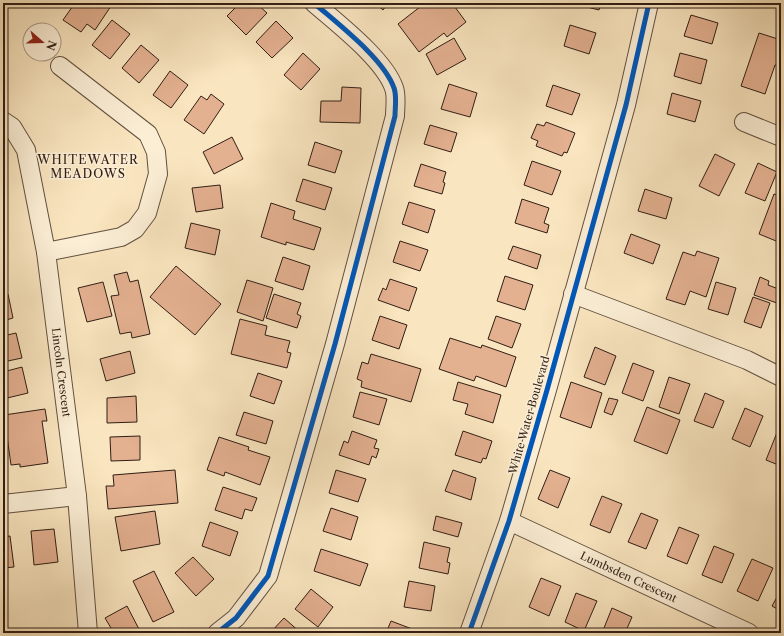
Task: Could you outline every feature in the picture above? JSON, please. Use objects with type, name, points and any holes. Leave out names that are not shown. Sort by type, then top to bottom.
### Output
[{"type":"street","points":[[217,633],[236,618],[268,576],[335,344],[395,116],[395,90],[388,75],[377,61],[314,3]]},
{"type":"street","name":"White Water Boulevard","points":[[469,633],[509,521],[626,105],[649,3]]},
{"type":"street","points":[[46,252],[121,237],[134,229],[146,213],[158,174],[156,152],[148,134],[60,66]]},
{"type":"street","name":"Lincoln Crescent","points":[[3,121],[12,127],[26,150],[46,252],[77,496],[88,633]]},
{"type":"street","points":[[744,122],[781,137]]},
{"type":"street","points":[[573,294],[746,360],[781,377]]},
{"type":"street","points":[[3,504],[77,496]]},
{"type":"street","name":"Lumbsden Crescent","points":[[509,521],[749,633]]},
{"type":"building","points":[[75,3],[113,3],[95,30],[87,24],[81,32],[63,20]]},
{"type":"building","points":[[240,3],[256,3],[267,13],[246,35],[227,16]]},
{"type":"building","points":[[375,3],[388,3],[383,10]]},
{"type":"building","points":[[425,3],[452,3],[466,22],[447,37],[444,33],[419,52],[398,24]]},
{"type":"building","points":[[571,3],[601,3],[599,10]]},
{"type":"building","points":[[691,15],[718,23],[712,44],[684,36]]},
{"type":"building","points":[[112,20],[130,34],[110,59],[92,45]]},
{"type":"building","points":[[276,21],[293,38],[272,58],[256,42]]},
{"type":"building","points":[[570,25],[596,33],[589,54],[564,46]]},
{"type":"building","points":[[759,33],[781,40],[781,67],[775,65],[765,94],[741,86]]},
{"type":"building","points":[[454,38],[466,59],[437,75],[426,54]]},
{"type":"building","points":[[141,45],[159,60],[139,83],[122,68]]},
{"type":"building","points":[[303,53],[320,69],[301,90],[284,75]]},
{"type":"building","points":[[680,53],[707,60],[701,84],[674,76]]},
{"type":"building","points":[[170,71],[188,85],[171,108],[153,95]]},
{"type":"building","points":[[449,84],[477,93],[470,117],[441,109]]},
{"type":"building","points":[[553,85],[580,94],[572,115],[546,106]]},
{"type":"building","points":[[342,87],[361,88],[360,123],[320,122],[321,101],[341,101]]},
{"type":"building","points":[[672,93],[701,101],[695,122],[667,114]]},
{"type":"building","points":[[211,94],[224,104],[204,134],[184,120],[201,96],[207,100]]},
{"type":"building","points":[[546,122],[575,133],[567,153],[564,152],[562,156],[536,146],[538,141],[531,138],[537,124],[544,126]]},
{"type":"building","points":[[430,125],[457,133],[451,152],[424,144]]},
{"type":"building","points":[[232,137],[243,159],[214,174],[203,152]]},
{"type":"building","points":[[315,142],[342,151],[335,173],[308,165]]},
{"type":"building","points":[[715,154],[735,164],[719,196],[699,186]]},
{"type":"building","points":[[532,161],[561,171],[552,195],[524,185]]},
{"type":"building","points":[[758,163],[777,172],[765,201],[745,193]]},
{"type":"building","points":[[421,164],[446,172],[442,194],[414,186]]},
{"type":"building","points":[[303,179],[332,188],[325,210],[296,201]]},
{"type":"building","points":[[220,185],[223,208],[196,212],[192,188]]},
{"type":"building","points":[[645,189],[672,198],[666,219],[638,211]]},
{"type":"building","points":[[774,194],[781,196],[781,243],[759,234]]},
{"type":"building","points":[[522,199],[549,208],[544,223],[549,225],[547,233],[515,223]]},
{"type":"building","points":[[409,202],[435,210],[428,233],[402,224]]},
{"type":"building","points":[[271,203],[295,211],[293,219],[321,228],[314,250],[286,242],[286,245],[261,237]]},
{"type":"building","points":[[191,223],[220,230],[215,255],[185,248]]},
{"type":"building","points":[[631,234],[660,245],[653,264],[624,253]]},
{"type":"building","points":[[400,241],[428,250],[420,271],[393,262]]},
{"type":"building","points":[[513,246],[541,255],[537,269],[508,259]]},
{"type":"building","points":[[697,251],[719,258],[706,297],[690,291],[685,305],[666,299],[683,252],[695,256]]},
{"type":"building","points":[[283,257],[310,266],[303,290],[275,281]]},
{"type":"building","points":[[176,266],[221,304],[195,335],[150,297]]},
{"type":"building","points":[[127,272],[130,282],[138,280],[150,334],[132,338],[131,332],[120,334],[111,296],[119,295],[114,275]]},
{"type":"building","points":[[505,276],[533,285],[525,310],[497,301]]},
{"type":"building","points":[[760,277],[769,281],[768,285],[781,290],[777,303],[754,295]]},
{"type":"building","points":[[390,279],[417,288],[409,311],[378,300],[383,288],[386,290]]},
{"type":"building","points":[[247,280],[273,288],[263,321],[237,312]]},
{"type":"building","points":[[103,282],[112,316],[87,322],[78,288]]},
{"type":"building","points":[[716,282],[736,288],[728,315],[708,309]]},
{"type":"building","points":[[8,294],[13,318],[3,321],[3,295]]},
{"type":"building","points":[[274,294],[301,303],[297,314],[301,316],[297,328],[266,318]]},
{"type":"building","points":[[753,297],[770,303],[761,328],[744,322]]},
{"type":"building","points":[[380,316],[407,325],[399,349],[372,340]]},
{"type":"building","points":[[496,316],[521,324],[512,348],[488,339]]},
{"type":"building","points":[[240,319],[267,326],[265,335],[290,341],[287,352],[291,353],[287,368],[231,354]]},
{"type":"building","points":[[16,333],[22,358],[3,362],[3,336]]},
{"type":"building","points":[[450,338],[481,348],[482,345],[516,357],[506,387],[476,376],[474,381],[439,369]]},
{"type":"building","points":[[595,347],[616,356],[605,385],[584,377]]},
{"type":"building","points":[[130,351],[135,373],[106,381],[100,359]]},
{"type":"building","points":[[371,354],[421,369],[411,402],[361,387],[362,381],[357,379],[362,362],[368,364]]},
{"type":"building","points":[[633,363],[654,371],[643,401],[622,393]]},
{"type":"building","points":[[22,367],[28,393],[3,399],[3,372]]},
{"type":"building","points":[[258,373],[282,381],[274,404],[250,396]]},
{"type":"building","points":[[669,377],[690,384],[679,414],[659,407]]},
{"type":"building","points":[[458,382],[501,395],[493,423],[465,414],[468,404],[453,400]]},
{"type":"building","points":[[571,382],[602,393],[591,428],[560,417]]},
{"type":"building","points":[[360,392],[387,399],[379,425],[353,417]]},
{"type":"building","points":[[705,393],[724,401],[713,428],[694,421]]},
{"type":"building","points":[[136,396],[137,422],[107,423],[107,398]]},
{"type":"building","points":[[609,398],[618,400],[612,415],[604,412]]},
{"type":"building","points":[[647,407],[680,420],[667,454],[634,441]]},
{"type":"building","points":[[745,408],[763,416],[750,447],[732,439]]},
{"type":"building","points":[[45,409],[47,421],[42,421],[48,463],[20,467],[20,464],[11,465],[4,415]]},
{"type":"building","points":[[244,412],[273,421],[266,444],[236,435]]},
{"type":"building","points":[[778,430],[781,432],[781,466],[766,460]]},
{"type":"building","points":[[352,431],[377,440],[374,448],[379,449],[376,458],[372,456],[369,465],[339,455],[344,441],[348,443]]},
{"type":"building","points":[[463,431],[492,441],[486,459],[483,458],[481,463],[455,455]]},
{"type":"building","points":[[140,436],[140,460],[111,461],[110,437]]},
{"type":"building","points":[[219,437],[249,447],[248,450],[270,457],[260,485],[225,472],[224,476],[207,470]]},
{"type":"building","points":[[175,470],[178,503],[108,509],[106,486],[114,486],[113,475]]},
{"type":"building","points":[[336,470],[366,479],[358,502],[329,493]]},
{"type":"building","points":[[453,470],[476,478],[471,500],[445,491]]},
{"type":"building","points":[[550,470],[570,478],[558,508],[538,499]]},
{"type":"building","points":[[223,487],[257,498],[252,511],[245,509],[242,519],[215,510]]},
{"type":"building","points":[[602,496],[622,504],[610,533],[590,525]]},
{"type":"building","points":[[331,508],[358,517],[351,540],[323,531]]},
{"type":"building","points":[[155,511],[160,544],[121,551],[115,517]]},
{"type":"building","points":[[641,513],[658,520],[646,549],[628,542]]},
{"type":"building","points":[[436,516],[462,523],[458,537],[433,530]]},
{"type":"building","points":[[210,522],[238,532],[230,556],[202,546]]},
{"type":"building","points":[[679,527],[699,535],[687,564],[667,556]]},
{"type":"building","points":[[54,529],[58,562],[34,565],[31,531]]},
{"type":"building","points":[[10,536],[14,567],[3,568],[3,537]]},
{"type":"building","points":[[424,542],[450,548],[447,562],[450,563],[448,574],[419,568]]},
{"type":"building","points":[[714,546],[734,554],[722,583],[702,575]]},
{"type":"building","points":[[321,549],[368,564],[360,586],[314,571]]},
{"type":"building","points":[[193,557],[214,579],[196,596],[175,573]]},
{"type":"building","points":[[752,559],[773,568],[758,601],[737,591]]},
{"type":"building","points":[[154,571],[174,612],[153,622],[133,581]]},
{"type":"building","points":[[541,578],[561,586],[549,616],[529,607]]},
{"type":"building","points":[[409,581],[435,586],[431,611],[404,607]]},
{"type":"building","points":[[311,589],[333,607],[318,627],[295,609]]},
{"type":"building","points":[[781,590],[781,611],[772,606]]},
{"type":"building","points":[[576,593],[597,601],[584,631],[565,622]]},
{"type":"building","points":[[127,606],[141,633],[114,633],[105,618]]},
{"type":"building","points":[[612,608],[632,617],[625,633],[602,633]]},
{"type":"building","points":[[284,618],[301,633],[270,633]]},
{"type":"building","points":[[391,621],[420,632],[420,633],[386,633]]},
{"type":"cycle path","points":[[217,633],[236,618],[268,576],[335,344],[395,116],[395,91],[389,77],[381,65],[359,42],[314,3]]},
{"type":"cycle path","points":[[469,633],[509,521],[547,390],[626,105],[649,3]]},
{"type":"district","name":"WHITEWATER MEADOWS","points":[[88,167]]}]
